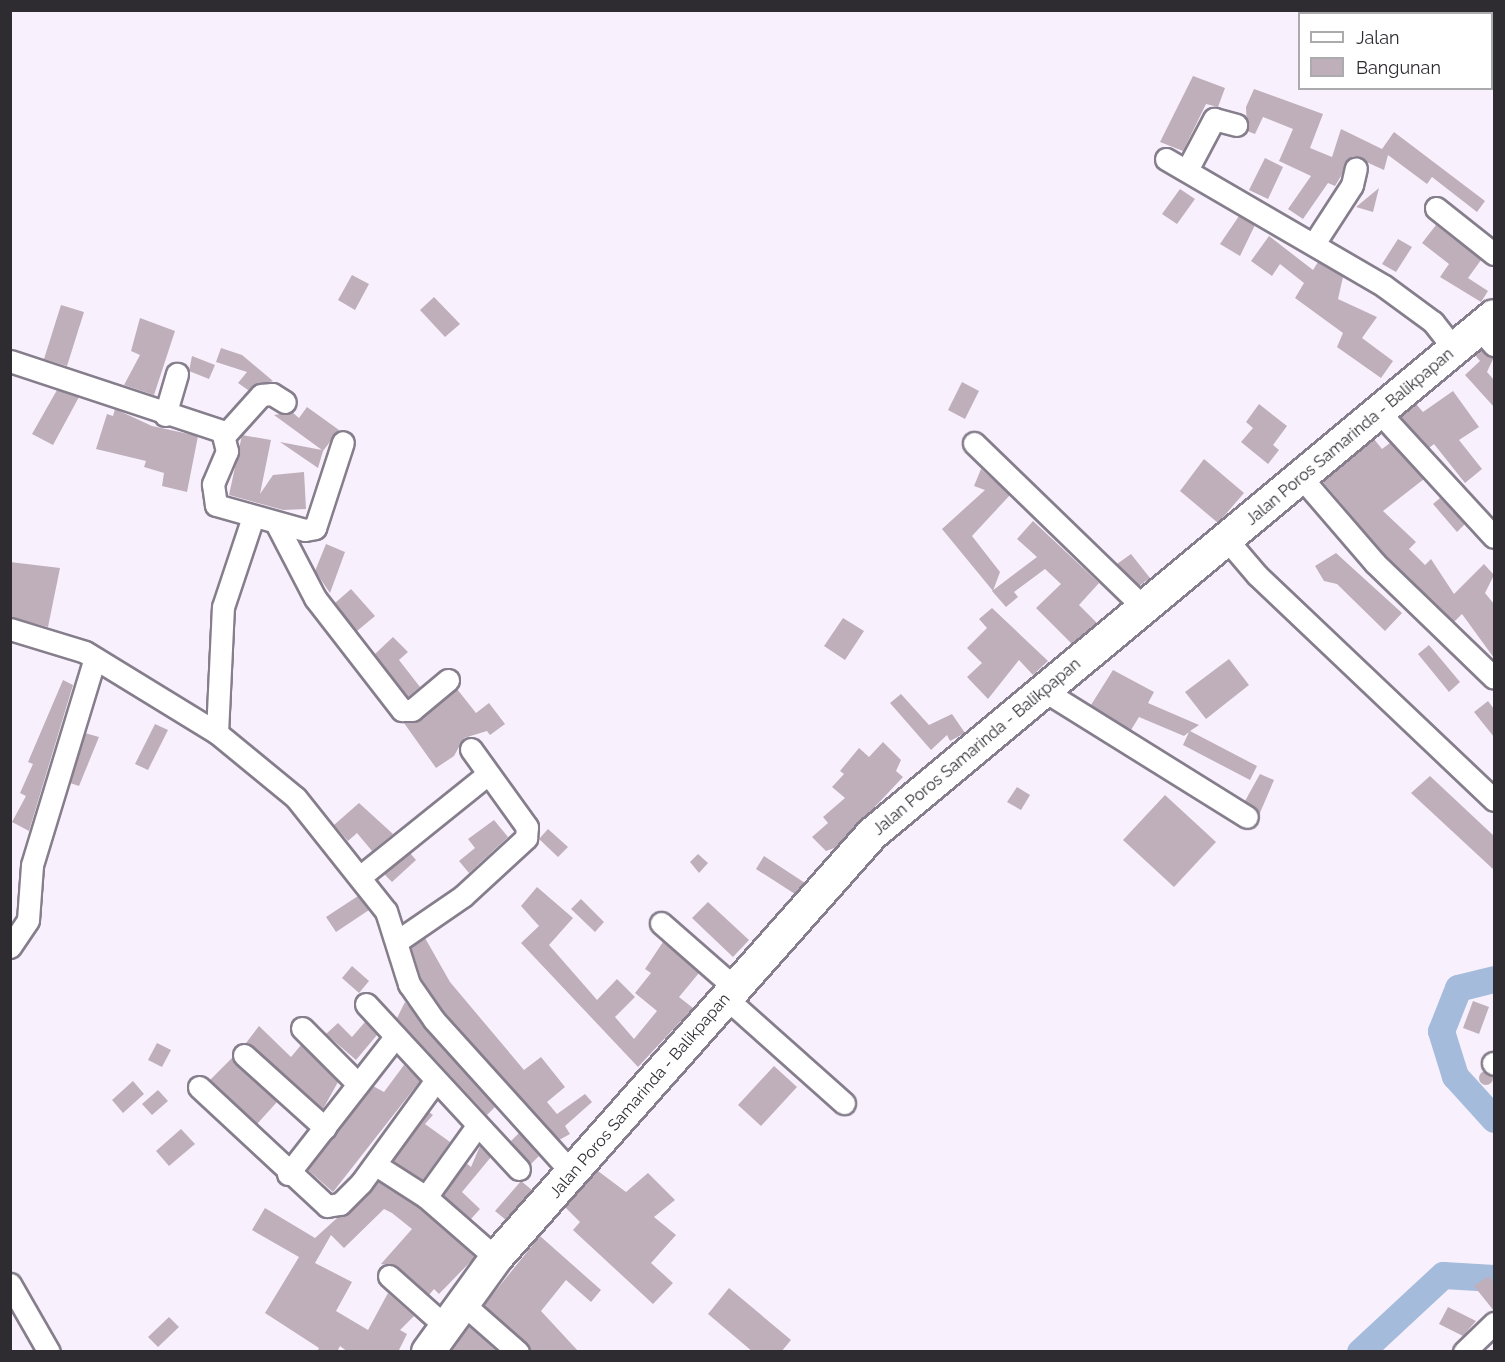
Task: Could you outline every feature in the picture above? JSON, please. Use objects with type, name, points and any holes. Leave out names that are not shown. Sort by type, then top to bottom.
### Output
[{"type":"highway","name":"Jalan Poros Samarinda - Balikpapan","points":[[429,1352],[452,1314],[496,1258],[573,1174],[872,834],[1143,607],[1228,541],[1300,476],[1378,411],[1454,349],[1489,330]]},
{"type":"street","points":[[1187,170],[1214,119],[1236,125]]},
{"type":"street","points":[[1166,159],[1315,242],[1433,322],[1454,349]]},
{"type":"street","points":[[1315,242],[1352,185],[1356,168]]},
{"type":"street","points":[[1436,208],[1494,254]]},
{"type":"street","points":[[10,361],[225,435]]},
{"type":"street","points":[[165,415],[177,374]]},
{"type":"street","points":[[285,402],[272,394],[261,395],[225,435],[227,451],[213,501],[253,517],[276,523],[315,528],[344,442]]},
{"type":"street","points":[[1378,411],[1494,537]]},
{"type":"street","points":[[975,443],[1143,607]]},
{"type":"street","points":[[1300,476],[1375,563],[1494,678]]},
{"type":"street","points":[[217,733],[223,607],[253,517]]},
{"type":"street","points":[[276,523],[315,598],[402,710],[412,710],[448,680]]},
{"type":"street","points":[[1228,541],[1257,575],[1494,800]]},
{"type":"street","points":[[10,628],[53,639],[95,658],[217,733],[296,798],[362,876],[399,940],[409,984],[434,1020],[573,1174]]},
{"type":"street","points":[[10,946],[28,920],[32,865],[95,658]]},
{"type":"street","points":[[1043,690],[1247,817]]},
{"type":"street","points":[[399,940],[463,896],[526,838],[527,827],[471,749]]},
{"type":"street","points":[[362,876],[488,774]]},
{"type":"street","points":[[662,923],[730,993],[844,1102]]},
{"type":"street","points":[[366,1004],[435,1083],[519,1169]]},
{"type":"street","points":[[302,1028],[358,1084]]},
{"type":"street","points":[[288,1174],[395,1037]]},
{"type":"street","points":[[244,1055],[325,1128]]},
{"type":"street","points":[[199,1087],[320,1203],[333,1205],[376,1165],[435,1083]]},
{"type":"street","points":[[426,1197],[477,1126]]},
{"type":"street","points":[[376,1165],[426,1197],[496,1258]]},
{"type":"street","points":[[389,1276],[518,1352]]},
{"type":"street","points":[[10,1284],[49,1352]]},
{"type":"street","points":[[1464,1352],[1494,1323]]},
{"type":"building","points":[[1193,76],[1225,88],[1218,107],[1206,104],[1183,151],[1160,142]]},
{"type":"building","points":[[1254,89],[1323,114],[1310,148],[1332,157],[1341,129],[1382,149],[1394,132],[1485,201],[1477,212],[1432,177],[1427,184],[1388,155],[1384,170],[1353,156],[1335,186],[1328,183],[1303,219],[1288,209],[1311,176],[1279,161],[1293,129],[1263,117],[1255,134],[1247,131],[1246,107]]},
{"type":"building","points":[[1265,158],[1283,167],[1268,199],[1249,190]]},
{"type":"building","points":[[1379,188],[1373,212],[1356,207]]},
{"type":"building","points":[[1180,189],[1195,199],[1177,224],[1162,214]]},
{"type":"building","points":[[1239,216],[1255,225],[1240,256],[1220,244]]},
{"type":"building","points":[[1436,225],[1481,260],[1468,278],[1488,291],[1481,302],[1440,277],[1449,264],[1422,243]]},
{"type":"building","points":[[1269,236],[1313,270],[1318,262],[1343,277],[1338,299],[1377,317],[1362,338],[1393,361],[1381,378],[1337,347],[1343,333],[1295,298],[1304,283],[1280,264],[1272,276],[1251,261]]},
{"type":"building","points":[[1398,239],[1412,247],[1396,272],[1382,264]]},
{"type":"building","points":[[352,275],[369,284],[355,310],[338,300]]},
{"type":"building","points":[[434,297],[460,324],[445,337],[420,310]]},
{"type":"building","points":[[61,305],[84,312],[67,366],[44,359]]},
{"type":"building","points":[[140,318],[175,331],[154,395],[124,385],[140,355],[131,351]]},
{"type":"building","points":[[221,348],[242,355],[273,381],[248,390],[238,383],[247,372],[216,362]]},
{"type":"building","points":[[1481,350],[1494,357],[1487,372],[1494,380],[1494,407],[1465,375],[1480,361],[1475,355]]},
{"type":"building","points":[[192,356],[215,365],[209,379],[189,371]]},
{"type":"building","points":[[962,382],[979,391],[965,419],[948,410]]},
{"type":"building","points":[[57,390],[79,397],[53,445],[32,434]]},
{"type":"building","points":[[1453,391],[1479,427],[1459,440],[1482,469],[1465,483],[1434,444],[1429,448],[1401,417],[1416,404],[1423,412]]},
{"type":"building","points":[[1259,404],[1287,426],[1273,445],[1279,450],[1268,464],[1241,442],[1253,428],[1246,422]]},
{"type":"building","points":[[307,407],[339,430],[323,451],[318,468],[280,442],[322,450],[274,415],[292,412],[299,418]]},
{"type":"building","points":[[115,409],[152,426],[198,436],[187,492],[162,486],[164,473],[144,467],[146,461],[96,449],[107,414],[113,416]]},
{"type":"building","points":[[242,435],[271,440],[260,494],[273,475],[304,472],[306,509],[283,510],[229,495]]},
{"type":"building","points":[[1374,439],[1382,449],[1390,443],[1424,479],[1383,511],[1416,542],[1409,549],[1425,565],[1431,559],[1454,594],[1484,564],[1494,575],[1485,593],[1494,604],[1494,658],[1462,614],[1454,622],[1384,554],[1323,482]]},
{"type":"building","points":[[1204,459],[1244,493],[1218,523],[1180,491]]},
{"type":"building","points":[[981,469],[1010,495],[972,536],[1000,572],[993,591],[942,529],[985,490],[974,486]]},
{"type":"building","points":[[1440,498],[1465,524],[1457,532],[1433,504]]},
{"type":"building","points":[[1033,521],[1099,583],[1079,605],[1097,623],[1072,644],[1036,608],[1061,584],[1045,569],[1014,592],[1018,597],[1006,607],[992,591],[1037,557],[1017,539]]},
{"type":"building","points":[[326,544],[345,552],[330,593],[315,571]]},
{"type":"building","points":[[1336,553],[1402,613],[1385,631],[1337,584],[1324,581],[1315,566]]},
{"type":"building","points":[[1131,554],[1150,578],[1139,586],[1117,564]]},
{"type":"building","points":[[10,562],[60,568],[48,627],[10,617]]},
{"type":"building","points":[[351,589],[375,616],[357,631],[335,603]]},
{"type":"building","points":[[992,608],[1048,661],[1033,675],[1019,660],[988,699],[967,677],[982,663],[967,648],[987,628],[979,619]]},
{"type":"building","points":[[843,618],[864,631],[845,660],[824,646]]},
{"type":"building","points":[[393,637],[408,652],[399,660],[420,687],[408,697],[375,654]]},
{"type":"building","points":[[1429,645],[1460,682],[1449,692],[1418,654]]},
{"type":"building","points":[[1229,659],[1249,685],[1206,719],[1185,692]]},
{"type":"building","points":[[1113,670],[1154,692],[1148,703],[1199,725],[1190,731],[1257,766],[1250,780],[1183,745],[1189,732],[1184,736],[1139,717],[1131,730],[1091,705]]},
{"type":"building","points":[[63,680],[73,685],[29,831],[12,822],[26,796],[20,793],[33,764],[28,762]]},
{"type":"building","points":[[457,689],[476,713],[489,703],[505,724],[490,735],[487,731],[464,738],[454,756],[436,768],[404,723],[420,720]]},
{"type":"building","points":[[901,694],[929,725],[952,714],[965,733],[950,741],[947,735],[931,750],[890,703]]},
{"type":"building","points":[[1488,701],[1494,709],[1494,737],[1474,712]]},
{"type":"building","points":[[155,724],[168,730],[148,770],[135,764]]},
{"type":"building","points":[[85,733],[99,737],[79,786],[70,783]]},
{"type":"building","points":[[883,742],[901,760],[896,771],[903,777],[837,847],[826,851],[812,837],[828,823],[823,817],[845,798],[832,787],[844,774],[840,771],[859,748],[869,757]]},
{"type":"building","points":[[1260,774],[1274,780],[1259,815],[1245,801]]},
{"type":"building","points":[[1430,776],[1494,836],[1494,870],[1411,793]]},
{"type":"building","points":[[1017,787],[1030,795],[1021,810],[1007,802]]},
{"type":"building","points":[[1165,795],[1216,842],[1174,887],[1123,840]]},
{"type":"building","points":[[359,803],[393,834],[372,851],[357,833],[348,841],[334,825]]},
{"type":"building","points":[[494,820],[508,837],[469,873],[459,861],[475,848],[468,839]]},
{"type":"building","points":[[548,829],[568,847],[558,857],[539,839]]},
{"type":"building","points":[[410,853],[416,860],[392,882],[384,874]]},
{"type":"building","points":[[698,854],[708,863],[699,873],[690,862]]},
{"type":"building","points":[[764,856],[805,883],[795,894],[756,869]]},
{"type":"building","points":[[537,887],[573,918],[549,945],[597,1000],[617,979],[635,997],[615,1017],[634,1039],[657,1011],[635,993],[651,973],[645,969],[663,942],[699,973],[679,997],[693,1008],[638,1067],[521,943],[539,926],[521,906]]},
{"type":"building","points":[[358,896],[369,910],[336,932],[326,917]]},
{"type":"building","points":[[581,899],[604,922],[595,932],[571,909]]},
{"type":"building","points":[[708,902],[749,940],[733,957],[692,918]]},
{"type":"building","points":[[425,938],[450,982],[524,1070],[541,1057],[565,1087],[547,1102],[557,1114],[585,1094],[592,1102],[565,1126],[570,1134],[559,1140],[444,1012],[421,978],[411,947]]},
{"type":"building","points":[[352,966],[369,981],[359,993],[342,978]]},
{"type":"building","points":[[1473,1001],[1489,1007],[1479,1034],[1463,1028]]},
{"type":"building","points":[[405,1002],[495,1107],[487,1115],[397,1018]]},
{"type":"building","points":[[365,1022],[377,1035],[356,1060],[326,1034],[338,1023],[352,1037]]},
{"type":"building","points":[[259,1026],[291,1057],[301,1045],[338,1082],[323,1109],[246,1043]]},
{"type":"building","points":[[157,1043],[171,1050],[162,1067],[148,1060]]},
{"type":"building","points":[[232,1058],[277,1102],[257,1124],[210,1080]]},
{"type":"building","points":[[404,1065],[420,1081],[333,1192],[308,1170],[373,1086],[384,1092]]},
{"type":"building","points":[[774,1066],[797,1087],[761,1126],[738,1105]]},
{"type":"building","points":[[1483,1071],[1489,1071],[1493,1078],[1489,1085],[1483,1085],[1479,1081],[1479,1075]]},
{"type":"building","points":[[133,1081],[144,1094],[123,1113],[112,1100]]},
{"type":"building","points":[[158,1090],[168,1101],[152,1115],[142,1104]]},
{"type":"building","points":[[429,1112],[433,1115],[425,1124],[450,1142],[423,1180],[393,1161]]},
{"type":"building","points":[[181,1129],[195,1144],[169,1166],[156,1151]]},
{"type":"building","points":[[519,1133],[539,1156],[531,1164],[511,1141]]},
{"type":"building","points":[[480,1146],[491,1157],[462,1192],[480,1209],[471,1219],[443,1195],[466,1163],[471,1167]]},
{"type":"building","points":[[598,1171],[626,1192],[648,1173],[675,1200],[654,1217],[676,1235],[651,1263],[673,1283],[653,1304],[573,1230],[580,1222],[565,1207]]},
{"type":"building","points":[[378,1181],[418,1207],[475,1257],[439,1294],[434,1289],[429,1295],[397,1266],[381,1264],[412,1229],[392,1213],[384,1209],[344,1248],[331,1235],[315,1263],[352,1282],[336,1311],[368,1330],[388,1293],[414,1316],[400,1330],[407,1334],[398,1352],[348,1352],[340,1346],[337,1352],[317,1352],[319,1348],[265,1313],[299,1257],[252,1230],[265,1208],[315,1238]]},
{"type":"building","points":[[521,1181],[532,1190],[506,1220],[495,1211]]},
{"type":"building","points":[[540,1236],[601,1290],[591,1302],[566,1280],[541,1311],[579,1352],[530,1352],[484,1305]]},
{"type":"building","points":[[1489,1276],[1494,1284],[1494,1311],[1474,1286]]},
{"type":"building","points":[[729,1288],[791,1340],[781,1352],[753,1352],[708,1314]]},
{"type":"building","points":[[1448,1307],[1476,1321],[1463,1336],[1439,1324]]},
{"type":"building","points":[[169,1317],[179,1327],[158,1347],[148,1337]]},
{"type":"building","points":[[469,1326],[498,1352],[451,1352]]},
{"type":"waterway","points":[[1494,979],[1458,988],[1441,1031],[1455,1076],[1494,1119]]},
{"type":"waterway","points":[[1360,1352],[1443,1275],[1494,1278]]}]
